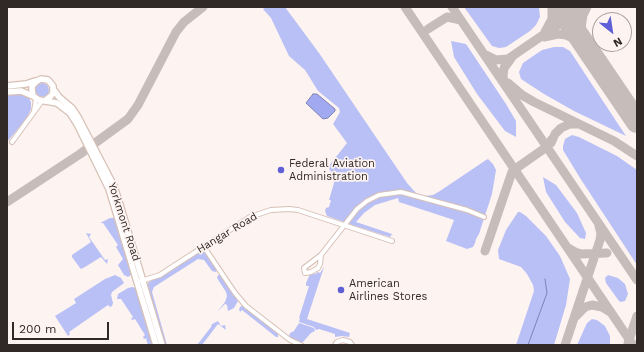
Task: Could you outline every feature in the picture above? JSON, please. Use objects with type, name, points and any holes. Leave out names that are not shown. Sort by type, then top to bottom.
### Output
[{"type":"street","name":"Yorkmont Road","points":[[37,81],[41,79],[48,80],[59,98],[72,108],[114,186],[156,345]]},
{"type":"street","points":[[7,86],[37,81]]},
{"type":"street","points":[[34,111],[35,97],[32,89],[34,83],[37,81]]},
{"type":"street","points":[[12,142],[30,119],[34,111],[44,101],[52,96],[53,89]]},
{"type":"street","name":"Yorkmont Road","points":[[7,92],[21,91],[44,101],[58,103],[70,113],[77,124],[109,189],[162,345]]},
{"type":"street","points":[[321,256],[318,268],[311,272],[305,273],[304,268],[321,256],[358,209],[367,201],[379,195],[401,192],[467,210],[484,217]]},
{"type":"street","name":"Hangar Road","points":[[140,281],[160,275],[250,217],[271,210],[298,210],[392,241]]},
{"type":"street","points":[[204,246],[235,293],[246,306],[290,340],[301,345]]},
{"type":"street","points":[[335,345],[337,342],[343,340],[350,342],[352,345]]},
{"type":"shaded area","points":[[266,7],[285,7],[319,53],[407,183],[416,193],[424,196],[433,195],[486,160],[488,159],[493,164],[496,170],[492,194],[479,234],[473,247],[467,249],[446,241],[454,220],[399,202],[398,198],[375,205],[364,213],[356,222],[392,234],[390,237],[349,224],[352,218],[364,205],[383,196],[398,194],[397,190],[378,194],[366,200],[344,222],[327,216],[325,211],[326,208],[329,207],[331,200],[329,200],[334,183],[333,175],[328,167],[347,143],[333,124],[340,112],[339,108],[318,91],[305,70],[289,56],[271,18],[263,9]]},
{"type":"shaded area","points":[[464,7],[539,7],[540,17],[536,25],[530,31],[506,47],[499,48],[492,46]]},
{"type":"shaded area","points":[[451,41],[466,44],[516,121],[516,137],[505,131],[477,94],[454,57]]},
{"type":"shaded area","points":[[554,47],[563,47],[570,51],[626,136],[574,111],[521,79],[519,72],[523,63],[542,50]]},
{"type":"shaded area","points":[[42,83],[47,85],[49,90],[47,95],[42,97],[37,95],[35,90],[37,85]]},
{"type":"shaded area","points":[[16,93],[29,98],[31,102],[31,109],[27,118],[7,142],[7,94]]},
{"type":"shaded area","points":[[313,94],[317,94],[335,109],[335,111],[328,118],[323,119],[306,103]]},
{"type":"shaded area","points":[[572,135],[617,156],[637,170],[637,265],[563,150],[565,139]]},
{"type":"shaded area","points":[[543,177],[556,185],[577,213],[586,233],[585,239],[580,238],[565,222],[546,192]]},
{"type":"shaded area","points":[[518,212],[526,216],[546,236],[560,256],[570,279],[566,305],[554,345],[516,345],[534,291],[533,285],[521,267],[499,259],[498,250],[506,230]]},
{"type":"shaded area","points":[[110,218],[114,218],[116,220],[131,271],[131,275],[128,277],[124,275],[118,265],[123,259],[116,247],[118,245],[103,223],[100,223]]},
{"type":"shaded area","points":[[86,233],[91,234],[89,237],[105,260],[108,259],[107,264],[101,257],[81,269],[72,257],[72,255],[91,242]]},
{"type":"shaded area","points":[[201,251],[206,253],[217,269],[216,272],[212,271],[204,260],[198,259],[154,287],[152,292],[167,345],[164,345],[148,292],[148,283],[166,274]]},
{"type":"shaded area","points":[[324,267],[307,319],[350,333],[349,337],[335,337],[335,334],[319,329],[316,330],[314,327],[299,322],[309,286],[306,286],[306,283],[310,274],[320,273]]},
{"type":"shaded area","points":[[115,275],[121,278],[124,283],[112,292],[112,306],[110,307],[108,305],[69,332],[70,334],[68,336],[55,316],[76,303],[74,299],[105,279]]},
{"type":"shaded area","points":[[218,275],[221,275],[238,301],[234,308],[228,311],[227,305],[225,304],[217,312],[225,302],[227,296],[217,278]]},
{"type":"shaded area","points":[[608,275],[618,278],[625,284],[628,294],[625,301],[619,301],[606,283],[605,278]]},
{"type":"shaded area","points":[[132,287],[137,291],[153,345],[148,345],[147,338],[144,339],[143,337],[145,335],[135,319],[131,319],[133,317],[121,299],[117,299],[118,294]]},
{"type":"shaded area","points":[[241,306],[278,334],[278,337],[276,337],[242,310],[240,312],[239,309]]},
{"type":"shaded area","points":[[592,319],[597,320],[605,326],[610,336],[610,345],[577,345],[587,323]]},
{"type":"shaded area","points":[[218,321],[221,326],[225,325],[226,330],[218,324],[202,345],[197,345],[212,324]]},
{"type":"shaded area","points":[[299,323],[314,328],[315,331],[311,333],[303,342],[299,342],[289,337],[290,333],[294,331]]},
{"type":"waterway","points":[[528,345],[547,293],[545,279]]},
{"type":"taxiway","points":[[7,202],[80,154],[128,119],[138,105],[176,32],[184,22],[203,7]]},
{"type":"taxiway","points":[[405,7],[633,345]]},
{"type":"taxiway","points":[[452,7],[637,280]]},
{"type":"taxiway","points":[[545,32],[552,19],[552,7]]},
{"type":"taxiway","points":[[568,7],[581,7]]},
{"type":"taxiway","points":[[486,55],[496,60],[508,59],[584,7]]},
{"type":"taxiway","points":[[585,45],[581,28],[583,15],[587,7]]},
{"type":"taxiway","points":[[428,29],[447,17],[461,20]]},
{"type":"taxiway","points":[[544,37],[558,34],[566,35],[586,46]]},
{"type":"taxiway","points":[[504,83],[504,68],[512,57]]},
{"type":"taxiway","points":[[508,83],[522,95],[534,102],[614,141],[637,156]]},
{"type":"taxiway","points":[[551,143],[555,134],[561,128],[570,124],[578,124]]},
{"type":"taxiway","points":[[485,251],[512,172],[548,146],[552,139]]},
{"type":"taxiway","points":[[565,345],[600,240],[601,233],[599,226]]},
{"type":"taxiway","points":[[568,248],[581,254],[607,253]]},
{"type":"taxiway","points":[[576,316],[585,307],[592,305],[602,307],[610,312]]},
{"type":"taxiway","points":[[628,343],[637,316]]},
{"type":"runway","points":[[559,7],[637,122]]},
{"type":"place","name":"Federal Aviation Administration","points":[[281,170]]},
{"type":"place","name":"American Airlines Stores","points":[[341,290]]}]
